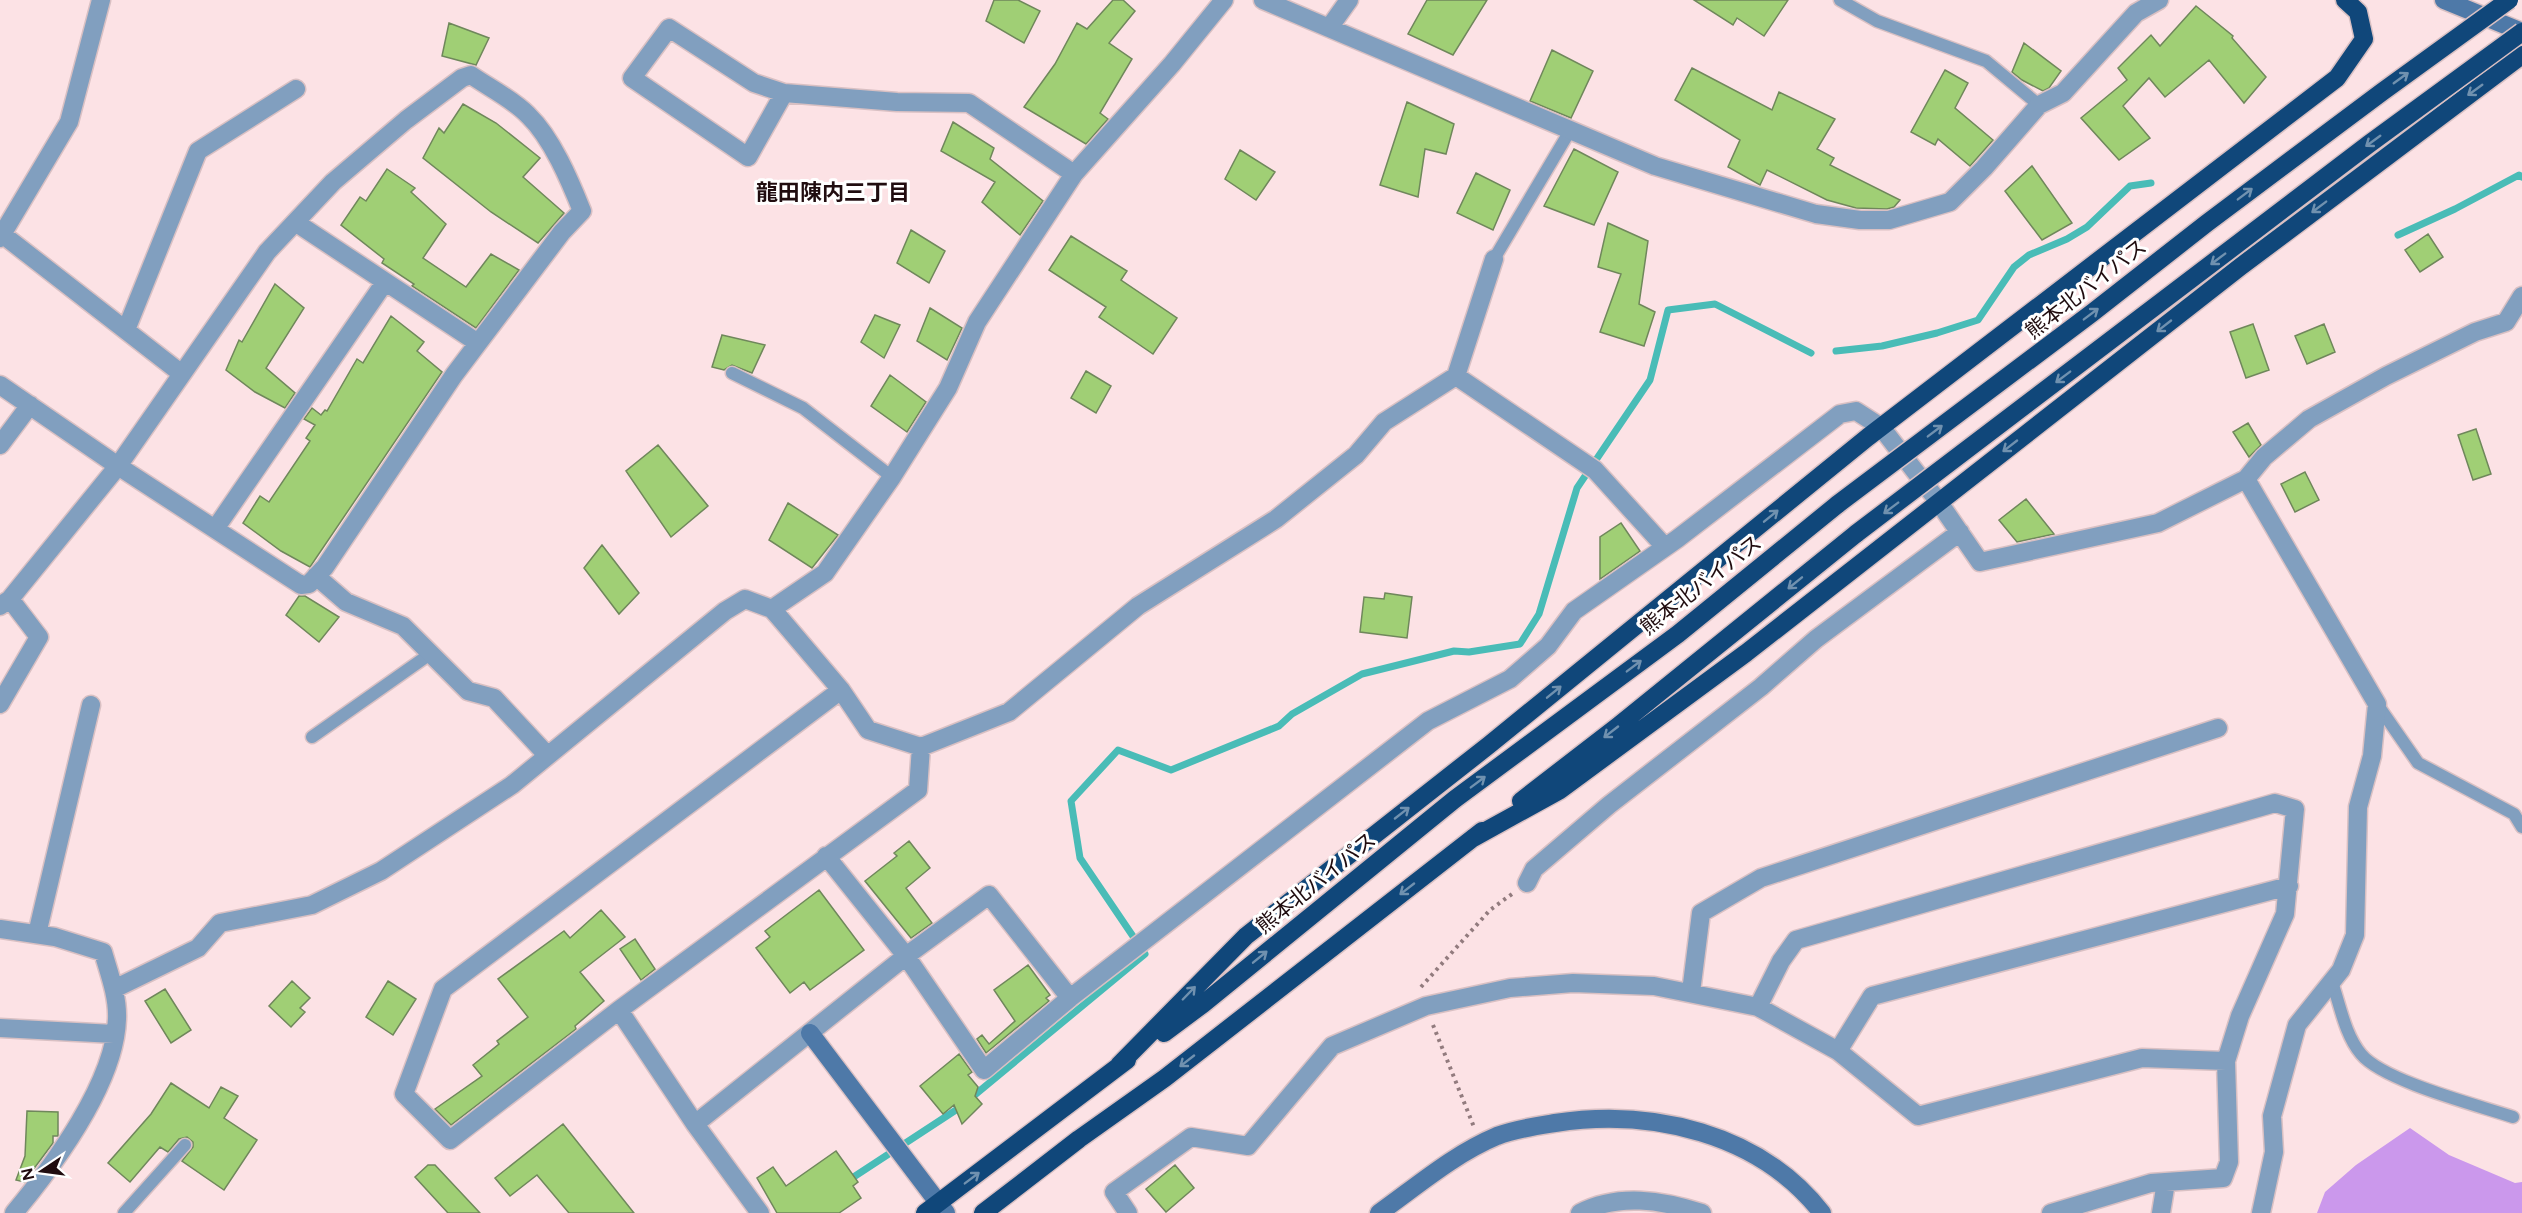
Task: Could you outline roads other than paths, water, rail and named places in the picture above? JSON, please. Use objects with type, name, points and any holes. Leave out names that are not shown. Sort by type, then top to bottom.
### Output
[{"type":"highway","points":[[1119,1065],[1246,936],[1488,745],[1881,427],[2337,78],[2364,39],[2358,12],[2345,0]]},
{"type":"highway","name":"熊本北バイパス","points":[[937,1210],[1119,1065],[1203,1004],[1455,799],[1702,615],[1838,504],[2092,314],[2207,223],[2509,0]]},
{"type":"highway","points":[[983,1213],[1079,1138],[1165,1078],[1618,726],[1857,533],[2369,144],[2522,32]]},
{"type":"highway","points":[[1473,838],[1560,790],[1746,653],[1938,501],[2394,149],[2522,55]]},
{"type":"street","points":[[101,0],[69,122],[1,236],[182,374]]},
{"type":"street","points":[[772,609],[825,573],[892,477],[948,388],[976,322],[1074,174],[1172,64],[1224,0]]},
{"type":"street","points":[[1263,0],[1655,166],[1816,214],[1860,220],[1889,220],[1950,202],[1984,168],[2039,105],[2063,93],[2136,13],[2159,0]]},
{"type":"street","points":[[1329,28],[1349,0]]},
{"type":"street","points":[[2444,0],[2522,32]]},
{"type":"street","points":[[784,93],[748,157],[632,78],[669,28],[754,83],[784,93],[897,102],[969,103],[1074,174]]},
{"type":"street","points":[[0,385],[118,466],[301,585],[309,584],[325,567],[478,343],[562,232],[582,211],[570,181],[553,150],[528,114],[471,75],[462,78],[406,120],[333,182],[267,252],[118,466],[5,603],[39,637],[0,704]]},
{"type":"street","points":[[126,330],[198,150],[296,89]]},
{"type":"street","points":[[295,222],[478,343]]},
{"type":"street","points":[[114,989],[198,948],[220,923],[312,906],[381,871],[512,785],[725,611],[745,599],[772,609],[841,690],[868,730],[921,747],[1009,712],[1138,606],[1276,519],[1356,455],[1384,422],[1456,376],[1494,259]]},
{"type":"street","points":[[215,529],[385,282]]},
{"type":"street","points":[[826,856],[906,956],[984,1070],[1070,998],[1428,721],[1510,680],[1548,646],[1574,610],[1665,547],[1840,414],[1856,411],[1881,427],[1938,501],[1980,562],[2158,523],[2246,479],[2264,458],[2308,419],[2386,376],[2475,332],[2514,321],[2522,296]]},
{"type":"street","points":[[1456,376],[1595,470],[1665,547]]},
{"type":"street","points":[[0,445],[30,405]]},
{"type":"street","points":[[2246,479],[2377,705],[2372,756],[2358,807],[2355,935],[2341,970],[2297,1025],[2272,1116],[2274,1152],[2261,1213]]},
{"type":"street","points":[[1527,883],[1534,869],[1609,805],[1761,687],[1855,608],[1960,532]]},
{"type":"street","points":[[316,576],[346,602],[403,626],[468,691],[495,698],[547,755]]},
{"type":"street","points":[[841,690],[443,989],[404,1094],[450,1140],[620,1010],[918,790],[921,747]]},
{"type":"street","points":[[37,934],[91,705]]},
{"type":"street","points":[[1691,992],[1701,913],[1761,878],[2218,728]]},
{"type":"street","points":[[1758,1007],[1781,961],[1796,940],[2275,803],[2295,809],[2289,886],[2284,914],[2240,1016],[2226,1061],[2229,1162],[2223,1178],[2151,1183],[2051,1213]]},
{"type":"street","points":[[1838,1051],[1872,996],[2289,886]]},
{"type":"street","points":[[695,1124],[906,956],[989,895],[1070,998]]},
{"type":"street","points":[[0,929],[37,934],[103,952],[114,989],[117,1020],[102,1081],[46,1175],[14,1213]]},
{"type":"street","points":[[1128,1213],[1114,1192],[1191,1137],[1248,1146],[1332,1046],[1426,1006],[1500,990],[1573,983],[1617,983],[1691,992],[1758,1007],[1838,1051],[1918,1116],[2142,1058],[2226,1061]]},
{"type":"street","points":[[620,1010],[695,1124],[760,1213]]},
{"type":"street","points":[[0,1028],[114,1034]]},
{"type":"street","points":[[810,1033],[937,1210]]},
{"type":"street","points":[[1379,1213],[1434,1173],[1480,1144],[1500,1135],[1533,1126],[1573,1120],[1636,1119],[1670,1124],[1709,1134],[1737,1146],[1767,1163],[1794,1183],[1822,1213]]},
{"type":"street","points":[[2161,1213],[2166,1182]]},
{"type":"street","points":[[1580,1213],[1603,1204],[1644,1200],[1672,1204],[1702,1213]]},
{"type":"lane","points":[[1840,0],[1877,21],[1986,61],[2039,105]]},
{"type":"lane","points":[[1494,259],[1571,129]]},
{"type":"lane","points":[[732,373],[803,408],[892,477]]},
{"type":"lane","points":[[312,737],[430,654]]},
{"type":"lane","points":[[2377,705],[2418,763],[2514,814],[2522,827]]},
{"type":"lane","points":[[2332,982],[2350,1036],[2361,1055],[2389,1075],[2513,1117]]},
{"type":"lane","points":[[124,1213],[185,1145]]},
{"type":"waterway","points":[[2398,235],[2455,209],[2519,175],[2522,177]]},
{"type":"waterway","points":[[1836,351],[1882,346],[1937,333],[1978,320],[2014,267],[2029,255],[2067,239],[2087,227],[2130,186],[2151,183]]},
{"type":"waterway","points":[[849,1180],[959,1108],[1145,954],[1080,858],[1071,801],[1118,750],[1171,770],[1279,726],[1292,714],[1362,674],[1454,651],[1469,652],[1520,644],[1539,614],[1577,488],[1650,380],[1668,310],[1715,304],[1811,353]]},
{"type":"district","name":"龍田陳内三丁目","points":[[833,192]]}]
